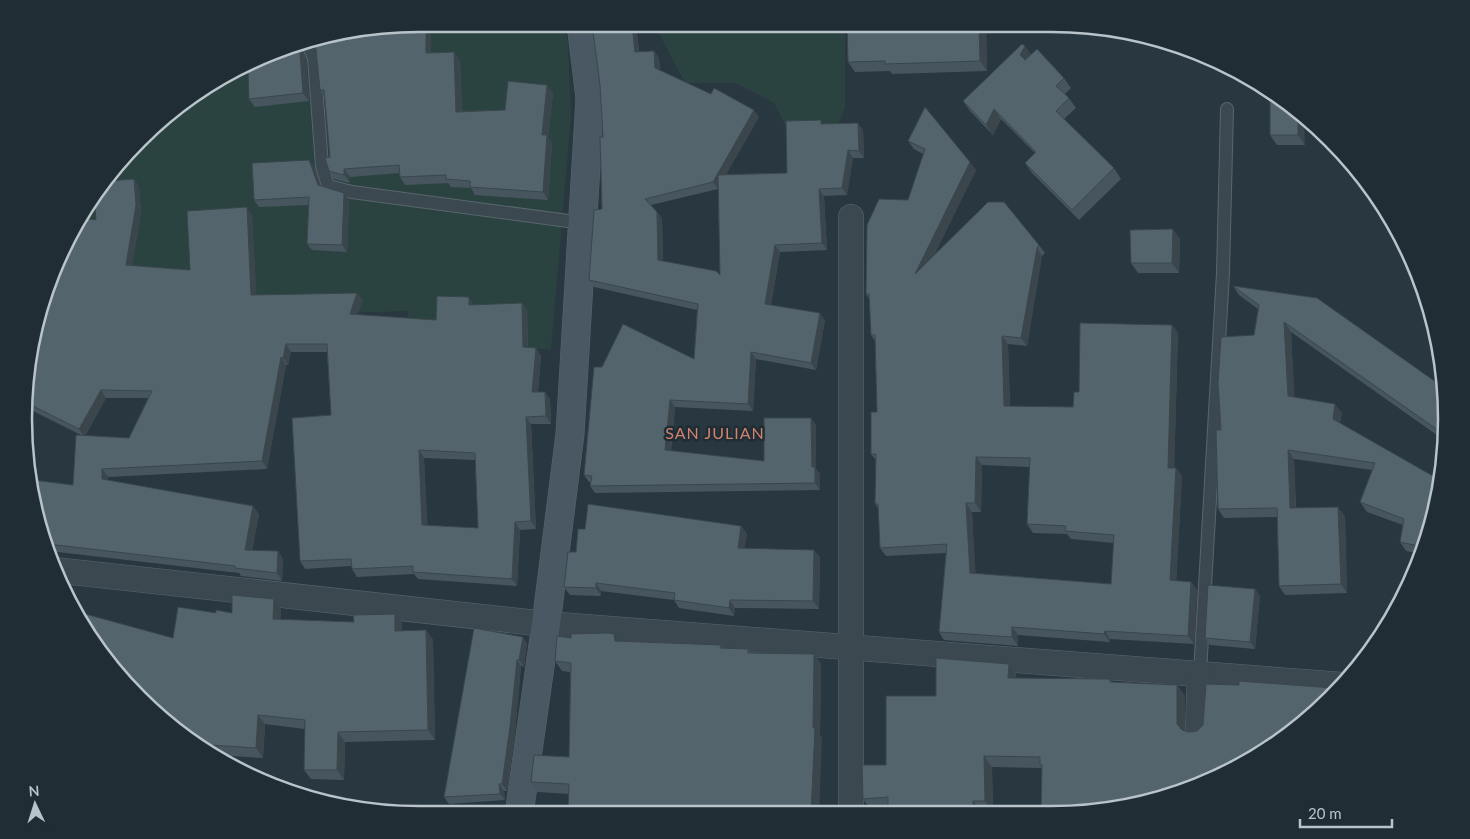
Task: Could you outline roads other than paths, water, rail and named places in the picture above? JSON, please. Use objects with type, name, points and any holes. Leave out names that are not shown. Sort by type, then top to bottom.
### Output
[{"type":"street","points":[[520,806],[570,434],[590,98],[582,32]]},
{"type":"street","points":[[851,806],[852,217]]},
{"type":"street","points":[[63,571],[546,624],[852,649],[1332,684]]},
{"type":"street","points":[[1198,729],[1200,673]]},
{"type":"lane","points":[[310,49],[314,58],[322,166],[328,186],[352,192],[583,223]]},
{"type":"lane","points":[[1200,673],[1223,272],[1227,109]]},
{"type":"district","name":"SAN JULIAN","points":[[715,432]]}]
